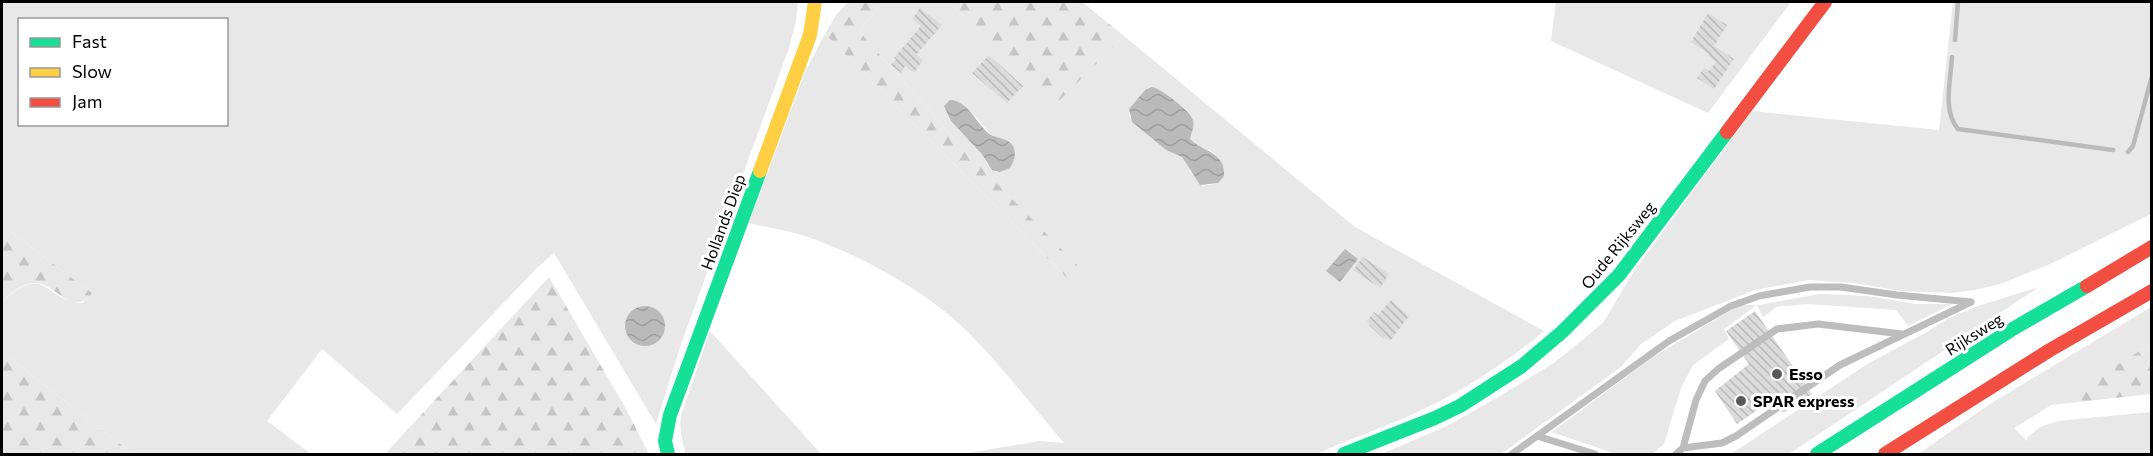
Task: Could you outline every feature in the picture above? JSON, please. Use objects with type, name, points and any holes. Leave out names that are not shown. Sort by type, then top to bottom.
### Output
[{"type":"main road","name":"Hollands Diep","points":[[668,454],[665,441],[670,415],[810,34],[815,2]]},
{"type":"main road","name":"Oude Rijksweg","points":[[1344,454],[1460,406],[1522,366],[1562,332],[1619,275],[1826,2]]},
{"type":"main road","name":"Rijksweg","points":[[1818,454],[2011,330],[2151,247]]},
{"type":"main road","points":[[1885,454],[2008,375],[2151,291]]},
{"type":"lane","points":[[1512,454],[1669,341],[1731,306],[1759,296],[1810,287],[1841,287],[1971,302],[1840,365],[1736,436],[1722,443],[1683,448],[1676,454]]},
{"type":"lane","points":[[1683,448],[1696,400],[1706,381],[1718,369],[1777,329],[1818,324],[1902,334]]},
{"type":"lane","points":[[1537,436],[1595,454]]},
{"type":"green space","points":[[5,2],[798,2],[789,48],[680,347],[656,424],[554,253],[397,414],[322,349],[267,421],[311,454],[133,454],[2,352],[2,302],[17,290],[37,284],[69,301],[82,303],[92,293],[3,226],[2,228],[2,5]],"holes":[[[650,307],[662,337],[657,342],[640,345],[631,339],[625,327],[638,308]]]},
{"type":"green space","points":[[848,2],[882,3],[859,31],[967,153],[1082,270],[1070,281],[825,34],[836,15]]},
{"type":"green space","points":[[949,2],[1056,103],[1124,36],[1355,227],[1544,331],[1490,371],[1446,398],[1317,454],[963,454],[1039,441],[1064,443],[968,332],[935,304],[897,278],[836,248],[800,235],[749,223],[805,72],[825,34],[1069,280],[1081,270],[967,153],[859,31],[882,3]],"holes":[[[1145,90],[1192,142],[1219,158],[1222,164],[1218,183],[1203,186],[1182,157],[1166,150],[1132,122],[1129,109]],[[970,110],[991,135],[1010,142],[1015,151],[988,165],[981,153]]]},
{"type":"green space","points":[[949,2],[1082,2],[1124,36],[1056,104]]},
{"type":"green space","points":[[1556,2],[1791,2],[1708,113],[1551,41]]},
{"type":"green space","points":[[1953,2],[2151,2],[2151,214],[2048,265],[2000,284],[1975,290],[1951,293],[1901,291],[1854,283],[1808,280],[1755,290],[1675,321],[1641,344],[1621,367],[1501,454],[1381,454],[1447,426],[1500,396],[1554,363],[1603,323],[1634,271],[1752,111],[1939,130]]},
{"type":"green space","points":[[3,226],[92,293],[85,300],[71,301],[42,284],[34,283],[20,287],[2,302]]},
{"type":"green space","points":[[549,277],[625,407],[649,454],[385,454]]},
{"type":"green space","points":[[2039,287],[1789,454],[1731,454],[1869,363],[1949,318],[1978,306]]},
{"type":"green space","points":[[1820,294],[1869,296],[1915,304],[1952,304],[1908,326],[1896,310],[1807,304],[1776,307],[1763,317],[1757,305]]},
{"type":"green space","points":[[1740,305],[1757,305],[1724,329],[1729,339],[1693,365],[1681,388],[1664,444],[1652,454],[1616,454],[1552,432],[1653,357]]},
{"type":"green space","points":[[2151,307],[2151,344],[2014,428],[2027,441],[2028,437],[2040,427],[2058,421],[2151,412],[2151,454],[1918,454],[1990,404]]},
{"type":"green space","points":[[710,331],[821,454],[686,454],[681,435],[681,415]]},
{"type":"green space","points":[[2151,344],[2151,394],[2051,405]]},
{"type":"green space","points":[[2,352],[133,454],[2,454]]},
{"type":"water","points":[[1152,87],[1169,96],[1191,116],[1194,125],[1190,139],[1218,157],[1224,168],[1224,176],[1218,183],[1200,185],[1182,157],[1166,150],[1132,122],[1129,109],[1145,90]]},
{"type":"water","points":[[950,100],[967,108],[988,133],[1011,143],[1015,155],[1010,168],[1000,172],[992,170],[981,153],[951,121],[944,106]]},
{"type":"water","points":[[1345,249],[1358,259],[1340,282],[1326,271]]},
{"type":"water","points":[[645,306],[659,312],[665,326],[659,340],[645,346],[631,340],[625,326],[631,312]]},
{"type":"building","points":[[920,8],[942,25],[916,55],[923,60],[914,73],[905,66],[901,73],[891,65],[896,59],[894,58],[921,26],[912,19]]},
{"type":"building","points":[[1708,13],[1727,25],[1714,46],[1734,59],[1714,89],[1697,78],[1704,68],[1709,71],[1716,62],[1708,56],[1709,54],[1691,42]]},
{"type":"building","points":[[989,55],[1023,86],[1007,103],[972,73]]},
{"type":"building","points":[[1363,257],[1389,274],[1380,288],[1353,270]]},
{"type":"building","points":[[1391,300],[1409,316],[1390,341],[1385,337],[1384,339],[1367,321],[1374,312],[1378,315]]},
{"type":"building","points":[[1755,311],[1812,394],[1783,413],[1773,399],[1737,424],[1715,391],[1749,364],[1726,331]]},
{"type":"waterway","points":[[1955,40],[1958,2]]},
{"type":"waterway","points":[[1952,57],[1949,104],[1953,122],[1958,129],[2113,150]]},
{"type":"waterway","points":[[2128,152],[2133,146],[2152,76]]},
{"type":"traffic: fast","points":[[1344,454],[1460,406],[1522,366],[1562,332],[1619,275],[1727,132]]},
{"type":"traffic: fast","points":[[668,454],[665,441],[670,415],[760,171]]},
{"type":"traffic: fast","points":[[1817,454],[2011,330],[2087,286]]},
{"type":"traffic: slow","points":[[760,171],[810,35],[815,2]]},
{"type":"traffic: jam","points":[[1727,132],[1825,2]]},
{"type":"traffic: jam","points":[[2087,286],[2152,247]]},
{"type":"traffic: jam","points":[[1885,454],[2050,350],[2152,291]]},
{"type":"place","name":"Esso","points":[[1777,374]]},
{"type":"place","name":"SPAR express","points":[[1741,401]]}]
